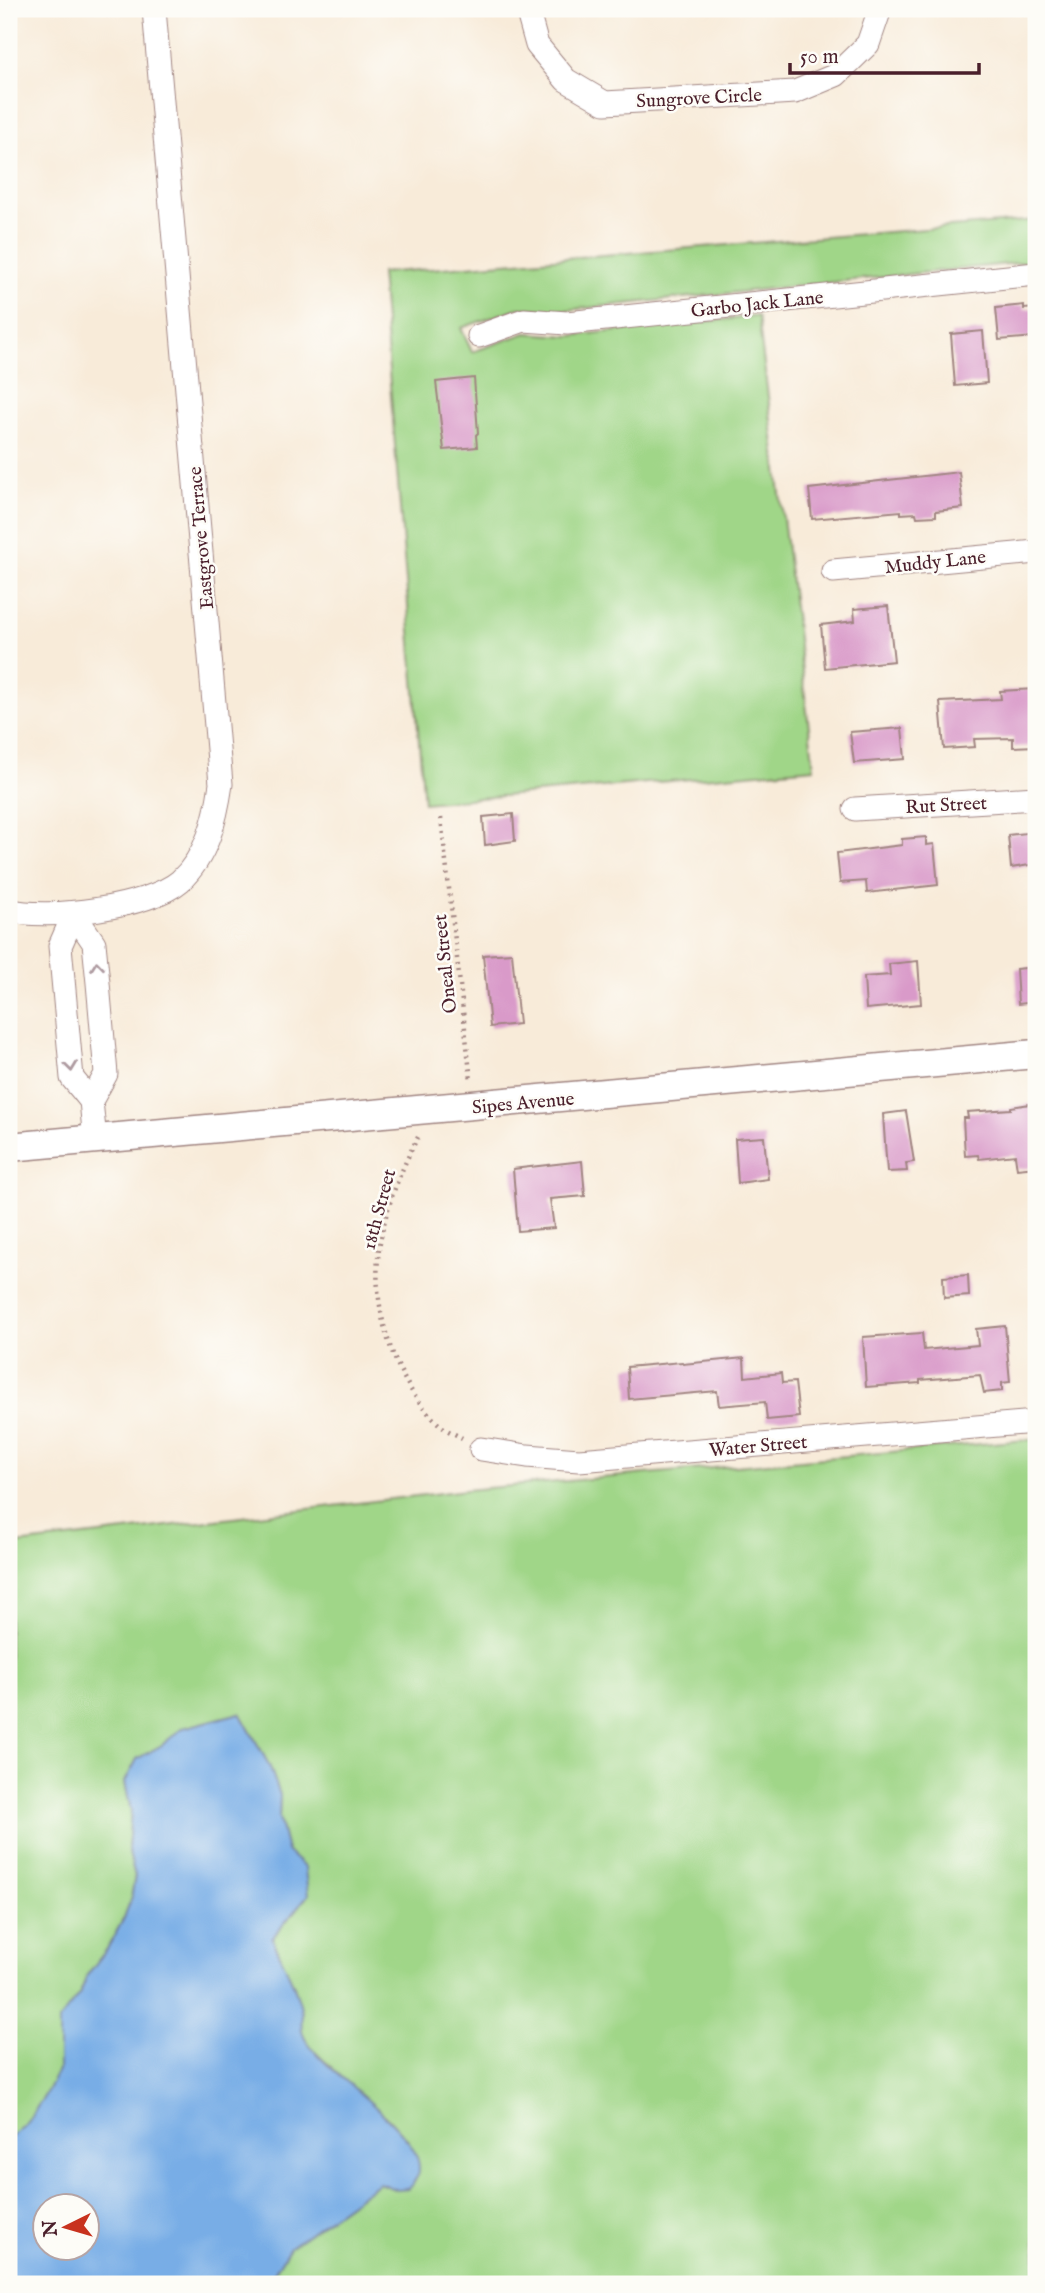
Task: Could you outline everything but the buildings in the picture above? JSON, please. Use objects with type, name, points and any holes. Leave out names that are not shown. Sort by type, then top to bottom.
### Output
[{"type":"street","name":"Eastgrove Terrace","points":[[9,910],[74,914],[152,897],[180,881],[200,855],[216,820],[221,784],[154,9]]},
{"type":"street","name":"Sungrove Circle","points":[[527,9],[537,45],[551,63],[566,80],[605,103],[795,92],[836,75],[868,44],[880,9]]},
{"type":"street","name":"Garbo Jack Lane","points":[[480,336],[524,320],[567,323],[1036,274]]},
{"type":"street","name":"Muddy Lane","points":[[833,571],[1036,552]]},
{"type":"street","name":"Rut Street","points":[[855,809],[1036,798]]},
{"type":"street","points":[[74,914],[94,943],[102,1024],[106,1074],[91,1101]]},
{"type":"street","points":[[74,914],[60,946],[67,1026],[72,1078],[91,1101],[95,1140]]},
{"type":"street","points":[[67,1026],[102,1024]]},
{"type":"street","name":"Sipes Avenue","points":[[9,1147],[1036,1054]]},
{"type":"street","name":"Water Street","points":[[481,1449],[579,1460],[1036,1422]]},
{"type":"path","name":"Oneal Street","points":[[441,818],[474,1106]]},
{"type":"path","name":"18th Street","points":[[432,1110],[406,1159],[388,1212],[378,1259],[380,1297],[389,1345],[411,1392],[440,1425],[481,1449]]},
{"type":"green space","points":[[1036,220],[1036,261],[567,310],[518,308],[461,328],[472,352],[526,333],[569,336],[758,316],[814,768],[424,803],[381,273]]},
{"type":"green space","points":[[1036,1439],[1036,2284],[257,2284],[270,2279],[290,2247],[379,2183],[397,2190],[409,2141],[389,2119],[309,2046],[300,2028],[302,2011],[294,1986],[272,1938],[308,1895],[287,1851],[279,1818],[280,1795],[269,1765],[240,1713],[183,1728],[162,1745],[137,1759],[125,1783],[131,1811],[128,1849],[135,1876],[131,1899],[107,1949],[88,1974],[80,1993],[59,2020],[59,2069],[25,2125],[9,2139],[9,1545],[466,1490]]},
{"type":"water","points":[[240,1713],[269,1765],[280,1795],[279,1818],[287,1851],[305,1868],[308,1895],[272,1938],[298,1999],[303,2033],[319,2056],[394,2125],[409,2143],[418,2160],[418,2175],[408,2189],[397,2190],[379,2183],[290,2247],[270,2279],[257,2284],[9,2284],[9,2139],[25,2125],[59,2069],[59,2020],[80,1993],[88,1974],[107,1949],[124,1918],[135,1876],[128,1849],[131,1811],[125,1782],[137,1759],[162,1745],[183,1728]]}]
